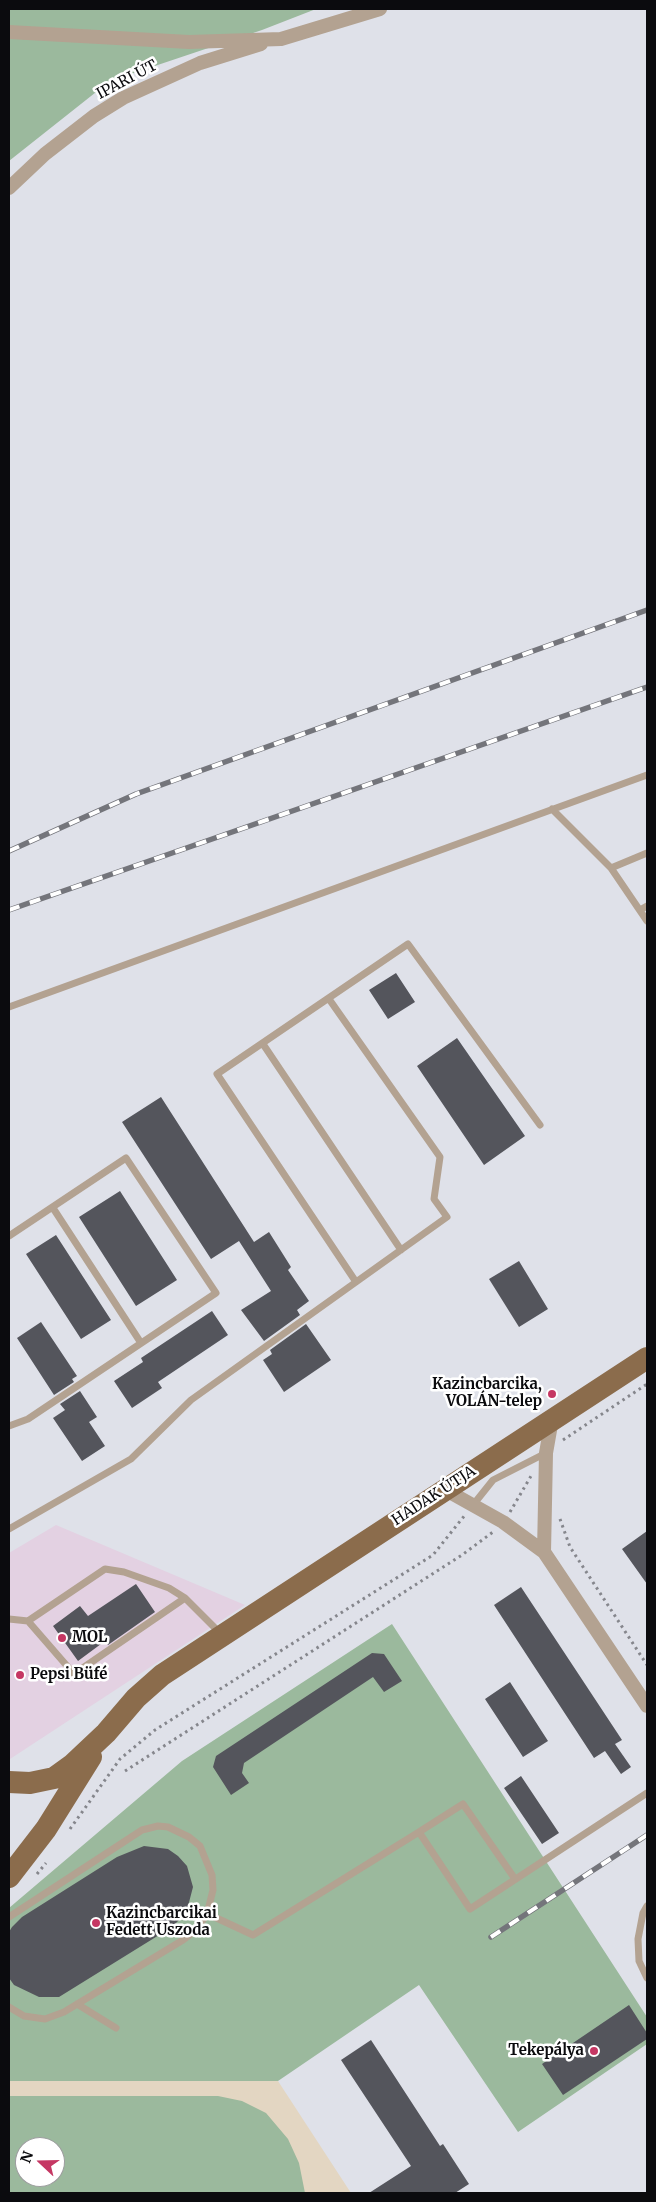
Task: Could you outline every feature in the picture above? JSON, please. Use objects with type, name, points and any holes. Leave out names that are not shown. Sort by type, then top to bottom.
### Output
[{"type":"main road","name":"HADAK ÚTJA","points":[[106,1733],[136,1698],[162,1675],[647,1358]]},
{"type":"main road","points":[[9,1782],[30,1783],[54,1778],[72,1765],[106,1733]]},
{"type":"main road","points":[[9,1877],[46,1829],[106,1733]]},
{"type":"street","name":"IPARI ÚT","points":[[9,188],[46,154],[94,116],[123,98],[200,63],[380,9]]},
{"type":"street","name":"IPARI ÚT","points":[[9,32],[189,42],[281,38]]},
{"type":"street","points":[[544,1552],[546,1453],[552,1419]]},
{"type":"street","points":[[444,1489],[504,1522],[544,1552],[647,1706]]},
{"type":"lane","points":[[9,1007],[647,775]]},
{"type":"lane","points":[[552,809],[611,868],[647,921]]},
{"type":"lane","points":[[611,868],[647,853]]},
{"type":"lane","points":[[640,910],[647,906]]},
{"type":"lane","points":[[356,1282],[217,1074],[408,944],[540,1125]]},
{"type":"lane","points":[[9,1529],[131,1459],[192,1400],[447,1217],[434,1199],[440,1157],[329,999]]},
{"type":"lane","points":[[263,1044],[401,1250]]},
{"type":"lane","points":[[9,1236],[126,1158],[216,1292],[28,1419],[9,1426]]},
{"type":"lane","points":[[53,1208],[141,1343]]},
{"type":"lane","points":[[473,1505],[493,1480],[546,1453]]},
{"type":"lane","points":[[9,1619],[28,1621],[105,1569],[146,1579],[185,1598],[221,1635]]},
{"type":"lane","points":[[28,1621],[74,1674],[185,1598]]},
{"type":"lane","points":[[419,1832],[470,1909],[647,1793]]},
{"type":"lane","points":[[195,1908],[253,1935],[463,1804],[515,1879]]},
{"type":"lane","points":[[9,1917],[142,1830],[158,1826],[177,1830],[189,1836],[200,1846],[212,1875],[213,1890],[207,1914],[196,1930],[183,1940],[77,2004],[46,2019],[24,2016],[9,2007]]},
{"type":"lane","points":[[647,1906],[643,1913],[638,1939],[639,1961],[647,1978]]},
{"type":"lane","points":[[77,2004],[116,2028]]},
{"type":"path","points":[[125,1771],[488,1537],[504,1522],[546,1453],[647,1384]]},
{"type":"path","points":[[96,1792],[120,1759],[155,1730],[433,1556],[473,1505]]},
{"type":"path","points":[[560,1513],[570,1547],[647,1665]]},
{"type":"shaded area","points":[[56,1525],[245,1605],[10,1759],[9,1553]]},
{"type":"shaded area","points":[[9,2081],[278,2081],[351,2193],[9,2193]]},
{"type":"green space","points":[[9,9],[316,9],[262,30],[110,81],[9,161]]},
{"type":"green space","points":[[392,1624],[647,2017],[647,2044],[518,2132],[419,1985],[278,2081],[9,2081],[9,1908],[182,1761]]},
{"type":"green space","points":[[9,2096],[218,2096],[242,2101],[266,2113],[288,2139],[299,2163],[305,2193],[9,2193]]},
{"type":"building","points":[[396,973],[415,1002],[388,1019],[369,990]]},
{"type":"building","points":[[457,1038],[525,1136],[484,1165],[417,1066]]},
{"type":"building","points":[[161,1097],[254,1242],[269,1232],[291,1267],[288,1270],[309,1301],[297,1310],[300,1315],[264,1341],[241,1310],[271,1291],[239,1241],[211,1259],[122,1122]]},
{"type":"building","points":[[120,1191],[177,1280],[136,1306],[79,1217]]},
{"type":"building","points":[[56,1235],[111,1320],[81,1339],[26,1254]]},
{"type":"building","points":[[519,1261],[548,1309],[519,1327],[489,1279]]},
{"type":"building","points":[[212,1311],[228,1335],[158,1382],[162,1388],[132,1408],[114,1381],[143,1362],[141,1358]]},
{"type":"building","points":[[41,1322],[77,1376],[72,1379],[74,1382],[54,1395],[17,1338]]},
{"type":"building","points":[[306,1324],[331,1360],[284,1392],[263,1360],[272,1354],[270,1350]]},
{"type":"building","points":[[80,1391],[97,1417],[89,1422],[105,1446],[82,1461],[53,1418],[65,1410],[60,1404]]},
{"type":"building","points":[[647,1531],[647,1584],[622,1549]]},
{"type":"building","points":[[136,1584],[155,1612],[108,1645],[105,1641],[78,1661],[53,1626],[80,1606],[88,1616]]},
{"type":"building","points":[[521,1587],[622,1740],[615,1744],[631,1767],[621,1774],[605,1751],[594,1758],[494,1605]]},
{"type":"building","points":[[372,1653],[384,1654],[402,1681],[384,1692],[373,1677],[244,1763],[242,1773],[249,1783],[231,1795],[213,1767],[216,1756]]},
{"type":"building","points":[[510,1682],[548,1741],[523,1757],[485,1699]]},
{"type":"building","points":[[521,1776],[559,1833],[542,1844],[504,1788]]},
{"type":"building","name":"Kazincbarcikai Fedett Uszoda","points":[[144,1846],[168,1849],[187,1866],[193,1887],[187,1910],[180,1919],[172,1927],[59,1997],[39,1997],[14,1985],[9,1978],[9,1932],[12,1927],[22,1917],[117,1857]]},
{"type":"building","name":"Tekepálya","points":[[629,2005],[647,2033],[647,2039],[563,2095],[542,2064]]},
{"type":"building","points":[[371,2040],[440,2146],[443,2144],[469,2184],[455,2193],[369,2193],[411,2166],[341,2060]]},
{"type":"railway","points":[[9,851],[136,794],[647,610]]},
{"type":"railway","points":[[9,910],[647,687]]},
{"type":"railway","points":[[491,1937],[647,1835]]},
{"type":"place","name":"Kazincbarcika, VOLÁN-telep","points":[[552,1394]]},
{"type":"place","name":"MOL","points":[[62,1638]]},
{"type":"place","name":"Pepsi Büfé","points":[[20,1675]]},
{"type":"place","name":"Kazincbarcikai Fedett Uszoda","points":[[96,1923]]},
{"type":"place","name":"Tekepálya","points":[[594,2051]]}]
